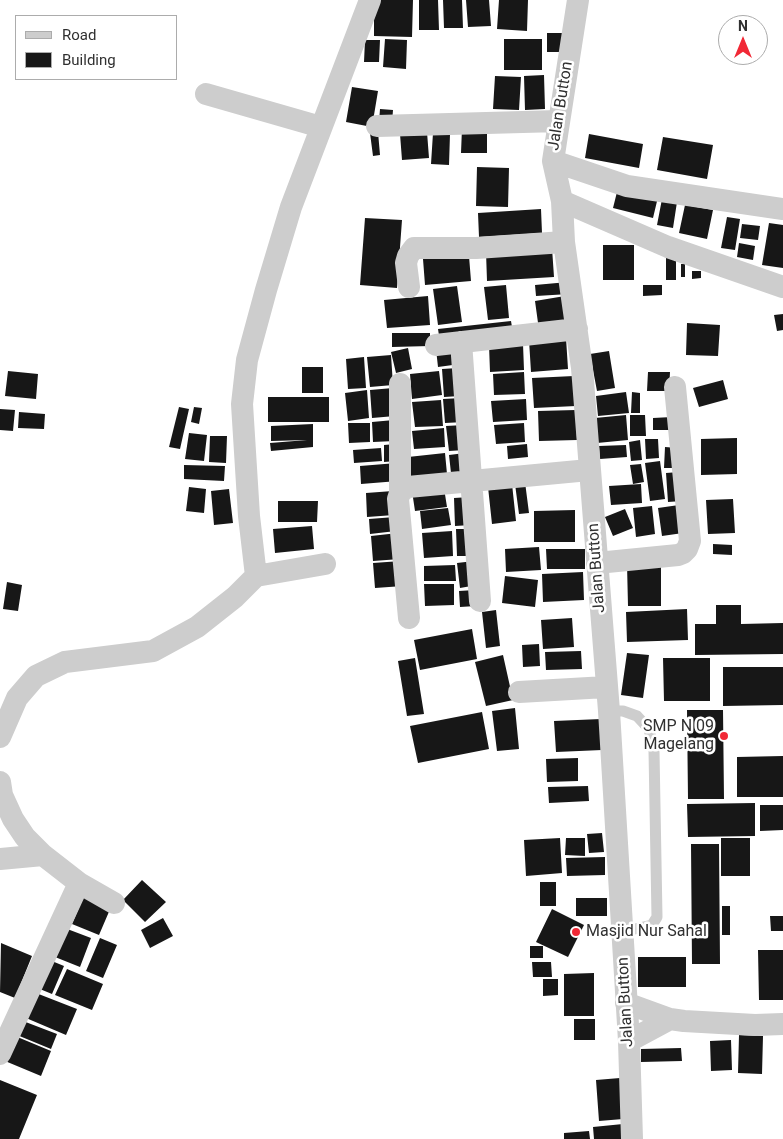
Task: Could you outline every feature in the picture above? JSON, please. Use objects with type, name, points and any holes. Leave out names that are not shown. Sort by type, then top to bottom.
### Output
[{"type":"street","points":[[256,576],[242,404],[247,360],[291,207],[370,0]]},
{"type":"street","name":"Jalan Button","points":[[578,0],[553,161],[562,201],[564,242],[582,368],[609,711],[632,1139]]},
{"type":"street","points":[[206,94],[322,128]]},
{"type":"street","points":[[377,126],[559,121]]},
{"type":"street","points":[[553,161],[627,186],[783,209]]},
{"type":"street","points":[[562,201],[668,247],[783,286]]},
{"type":"street","points":[[409,287],[406,263],[408,256],[414,248],[476,248],[564,242]]},
{"type":"street","points":[[436,345],[577,329]]},
{"type":"street","points":[[461,342],[480,601]]},
{"type":"street","points":[[400,384],[400,493],[398,500],[409,618]]},
{"type":"street","points":[[597,563],[678,555],[687,549],[690,541],[675,387]]},
{"type":"street","points":[[400,493],[408,487],[589,470]]},
{"type":"street","points":[[0,736],[17,698],[36,676],[65,662],[153,650],[197,627],[235,598],[256,576],[325,564]]},
{"type":"street","points":[[520,692],[606,687]]},
{"type":"street","points":[[0,782],[2,795],[13,819],[25,837],[43,855],[79,883],[114,903]]},
{"type":"street","points":[[0,859],[43,855]]},
{"type":"street","points":[[0,1054],[79,883]]},
{"type":"street","points":[[626,1004],[670,1019],[755,1025],[783,1024]]},
{"type":"street","points":[[628,1041],[670,1019]]},
{"type":"lane","points":[[609,711],[624,711],[637,716],[649,729],[654,751],[657,917],[652,925],[622,932]]},
{"type":"building","points":[[374,0],[413,0],[412,37],[374,36]]},
{"type":"building","points":[[419,0],[438,0],[439,30],[419,30]]},
{"type":"building","points":[[443,0],[462,0],[463,28],[444,28]]},
{"type":"building","points":[[466,0],[489,0],[491,26],[468,27]]},
{"type":"building","points":[[499,0],[528,0],[527,31],[497,29]]},
{"type":"building","points":[[547,33],[565,33],[564,52],[547,52]]},
{"type":"building","points":[[385,39],[407,40],[406,69],[383,67]]},
{"type":"building","points":[[504,39],[542,39],[542,70],[504,70]]},
{"type":"building","points":[[365,40],[380,40],[379,62],[364,62]]},
{"type":"building","points":[[544,75],[545,109],[525,110],[524,76]]},
{"type":"building","points":[[495,76],[521,77],[519,110],[493,109]]},
{"type":"building","points":[[352,87],[378,91],[372,127],[346,122]]},
{"type":"building","points":[[380,109],[393,110],[392,123],[379,122]]},
{"type":"building","points":[[462,128],[487,128],[487,153],[461,153]]},
{"type":"building","points":[[378,132],[380,155],[373,156],[370,133]]},
{"type":"building","points":[[427,132],[429,158],[402,160],[400,134]]},
{"type":"building","points":[[433,133],[450,134],[449,165],[431,164]]},
{"type":"building","points":[[589,134],[643,144],[639,168],[585,158]]},
{"type":"building","points":[[663,137],[713,145],[707,179],[657,170]]},
{"type":"building","points":[[477,167],[509,168],[508,207],[476,206]]},
{"type":"building","points":[[618,188],[658,197],[653,218],[613,208]]},
{"type":"building","points":[[662,199],[677,202],[673,228],[657,225]]},
{"type":"building","points":[[685,205],[713,210],[707,239],[679,233]]},
{"type":"building","points":[[541,209],[542,233],[479,237],[478,213]]},
{"type":"building","points":[[727,217],[740,219],[735,250],[721,248]]},
{"type":"building","points":[[365,218],[402,220],[397,288],[360,285]]},
{"type":"building","points":[[769,223],[783,225],[783,268],[762,265]]},
{"type":"building","points":[[742,224],[760,226],[758,240],[740,238]]},
{"type":"building","points":[[739,243],[755,246],[753,260],[737,257]]},
{"type":"building","points":[[603,245],[634,245],[634,280],[603,280]]},
{"type":"building","points":[[552,248],[554,277],[487,281],[486,252]]},
{"type":"building","points":[[469,256],[471,281],[425,285],[423,259]]},
{"type":"building","points":[[666,258],[676,258],[676,280],[666,280]]},
{"type":"building","points":[[681,264],[685,264],[685,277],[681,277]]},
{"type":"building","points":[[692,271],[701,271],[701,278],[692,279]]},
{"type":"building","points":[[568,282],[569,294],[536,296],[535,285]]},
{"type":"building","points":[[506,285],[509,318],[488,320],[484,287]]},
{"type":"building","points":[[643,285],[662,285],[662,295],[643,296]]},
{"type":"building","points":[[457,286],[462,322],[438,325],[433,289]]},
{"type":"building","points":[[428,296],[430,325],[387,328],[384,300]]},
{"type":"building","points":[[565,296],[569,325],[539,330],[535,301]]},
{"type":"building","points":[[783,314],[783,330],[777,331],[774,315]]},
{"type":"building","points":[[511,321],[513,333],[440,342],[438,329]]},
{"type":"building","points":[[687,323],[720,325],[718,356],[686,355]]},
{"type":"building","points":[[392,333],[430,333],[430,346],[392,347]]},
{"type":"building","points":[[566,338],[568,369],[531,372],[529,340]]},
{"type":"building","points":[[523,344],[524,370],[490,372],[489,345]]},
{"type":"building","points":[[458,347],[460,364],[438,367],[436,349]]},
{"type":"building","points":[[408,348],[412,369],[396,373],[391,352]]},
{"type":"building","points":[[609,351],[615,388],[597,391],[590,354]]},
{"type":"building","points":[[391,355],[393,385],[370,387],[367,357]]},
{"type":"building","points":[[364,357],[366,388],[348,389],[346,359]]},
{"type":"building","points":[[302,367],[323,367],[323,393],[302,393]]},
{"type":"building","points":[[458,368],[460,396],[444,397],[442,369]]},
{"type":"building","points":[[8,371],[38,374],[36,399],[5,396]]},
{"type":"building","points":[[439,371],[442,395],[412,399],[410,374]]},
{"type":"building","points":[[524,372],[525,394],[494,395],[493,374]]},
{"type":"building","points":[[648,372],[670,372],[669,391],[647,391]]},
{"type":"building","points":[[574,376],[576,406],[534,408],[532,378]]},
{"type":"building","points":[[723,380],[728,399],[699,407],[693,388]]},
{"type":"building","points":[[393,388],[395,416],[372,418],[370,390]]},
{"type":"building","points":[[367,390],[369,418],[348,421],[345,393]]},
{"type":"building","points":[[626,392],[629,413],[598,416],[596,396]]},
{"type":"building","points":[[632,392],[640,393],[640,413],[631,413]]},
{"type":"building","points":[[268,397],[329,397],[329,422],[268,422]]},
{"type":"building","points":[[462,398],[464,422],[445,423],[443,399]]},
{"type":"building","points":[[526,399],[527,420],[493,422],[491,401]]},
{"type":"building","points":[[441,400],[443,426],[415,427],[412,402]]},
{"type":"building","points":[[179,407],[189,409],[180,449],[169,447]]},
{"type":"building","points":[[194,407],[202,408],[199,424],[191,422]]},
{"type":"building","points":[[0,409],[15,410],[13,431],[0,430]]},
{"type":"building","points":[[576,410],[577,440],[539,441],[538,411]]},
{"type":"building","points":[[19,412],[45,414],[44,429],[18,428]]},
{"type":"building","points":[[626,415],[628,440],[597,443],[595,418]]},
{"type":"building","points":[[630,415],[645,415],[646,436],[630,436]]},
{"type":"building","points":[[672,417],[673,430],[653,430],[653,418]]},
{"type":"building","points":[[394,420],[395,441],[373,442],[372,422]]},
{"type":"building","points":[[348,423],[370,423],[370,442],[349,443]]},
{"type":"building","points":[[524,423],[525,442],[496,444],[494,425]]},
{"type":"building","points":[[313,424],[313,447],[271,451],[270,443],[307,440],[271,441],[271,426]]},
{"type":"building","points":[[464,425],[465,450],[449,451],[446,426]]},
{"type":"building","points":[[444,428],[445,447],[414,449],[412,431]]},
{"type":"building","points":[[189,433],[207,435],[204,461],[185,459]]},
{"type":"building","points":[[210,436],[227,436],[226,463],[209,462]]},
{"type":"building","points":[[737,438],[737,474],[701,475],[701,439]]},
{"type":"building","points":[[645,439],[658,439],[659,458],[646,459]]},
{"type":"building","points":[[640,440],[642,460],[631,461],[629,442]]},
{"type":"building","points":[[396,444],[396,461],[384,462],[384,445]]},
{"type":"building","points":[[527,444],[528,457],[508,459],[507,446]]},
{"type":"building","points":[[626,445],[627,457],[600,459],[599,446]]},
{"type":"building","points":[[665,447],[678,448],[677,468],[664,468]]},
{"type":"building","points":[[381,448],[382,461],[354,463],[353,450]]},
{"type":"building","points":[[445,453],[447,474],[409,477],[408,457]]},
{"type":"building","points":[[465,453],[468,471],[451,473],[449,455]]},
{"type":"building","points":[[660,461],[665,499],[650,501],[645,463]]},
{"type":"building","points":[[397,463],[398,481],[361,484],[360,466]]},
{"type":"building","points":[[641,464],[644,482],[633,484],[630,465]]},
{"type":"building","points":[[184,465],[225,466],[224,481],[184,479]]},
{"type":"building","points":[[679,472],[682,501],[668,502],[666,473]]},
{"type":"building","points":[[525,482],[529,513],[519,514],[515,484]]},
{"type":"building","points":[[512,484],[516,521],[492,524],[488,487]]},
{"type":"building","points":[[641,484],[642,503],[611,505],[609,486]]},
{"type":"building","points":[[189,487],[206,489],[204,513],[186,511]]},
{"type":"building","points":[[444,488],[447,507],[415,511],[412,491]]},
{"type":"building","points":[[229,489],[233,523],[214,525],[211,491]]},
{"type":"building","points":[[393,491],[394,515],[367,517],[366,493]]},
{"type":"building","points":[[470,497],[471,525],[455,526],[454,498]]},
{"type":"building","points":[[733,499],[735,533],[708,534],[706,500]]},
{"type":"building","points":[[278,501],[318,501],[317,522],[278,522]]},
{"type":"building","points":[[679,505],[683,533],[662,536],[658,508]]},
{"type":"building","points":[[652,506],[655,534],[636,537],[633,508]]},
{"type":"building","points":[[448,508],[451,525],[422,529],[420,511]]},
{"type":"building","points":[[625,509],[633,528],[613,536],[605,517]]},
{"type":"building","points":[[575,510],[575,542],[534,542],[534,511]]},
{"type":"building","points":[[395,517],[396,531],[370,534],[369,519]]},
{"type":"building","points":[[312,526],[314,549],[275,553],[273,529]]},
{"type":"building","points":[[456,529],[472,529],[473,556],[457,556]]},
{"type":"building","points":[[452,531],[453,556],[424,558],[422,533]]},
{"type":"building","points":[[398,533],[400,559],[373,561],[371,536]]},
{"type":"building","points":[[713,544],[732,545],[732,555],[713,554]]},
{"type":"building","points":[[539,547],[541,570],[506,572],[505,549]]},
{"type":"building","points":[[546,549],[585,549],[585,569],[547,569]]},
{"type":"building","points":[[401,561],[403,586],[375,588],[373,563]]},
{"type":"building","points":[[474,561],[477,585],[460,588],[457,563]]},
{"type":"building","points":[[661,563],[661,606],[628,606],[627,564]]},
{"type":"building","points":[[455,565],[456,581],[424,581],[424,566]]},
{"type":"building","points":[[583,572],[584,600],[543,602],[542,574]]},
{"type":"building","points":[[505,576],[538,580],[535,607],[502,603]]},
{"type":"building","points":[[7,582],[22,585],[18,611],[3,609]]},
{"type":"building","points":[[424,584],[454,584],[454,605],[425,606]]},
{"type":"building","points":[[475,590],[476,606],[460,607],[459,591]]},
{"type":"building","points":[[716,605],[741,605],[741,624],[783,623],[783,654],[695,655],[695,624],[716,624]]},
{"type":"building","points":[[687,609],[688,640],[627,642],[626,612]]},
{"type":"building","points":[[496,610],[500,646],[486,648],[482,612]]},
{"type":"building","points":[[572,618],[574,647],[543,649],[541,620]]},
{"type":"building","points":[[472,629],[477,659],[420,670],[414,640]]},
{"type":"building","points":[[539,644],[540,666],[523,667],[522,645]]},
{"type":"building","points":[[581,651],[582,669],[546,670],[545,652]]},
{"type":"building","points":[[627,653],[649,655],[643,698],[621,695]]},
{"type":"building","points":[[503,655],[513,700],[486,706],[475,662]]},
{"type":"building","points":[[415,658],[424,714],[407,716],[398,661]]},
{"type":"building","points":[[663,658],[710,658],[710,701],[664,701]]},
{"type":"building","points":[[723,667],[783,667],[783,705],[723,706]]},
{"type":"building","points":[[515,708],[519,749],[497,751],[492,711]]},
{"type":"building","points":[[687,710],[723,710],[724,799],[688,799]]},
{"type":"building","points":[[482,712],[489,749],[418,763],[410,726]]},
{"type":"building","points":[[601,719],[602,750],[556,752],[554,721]]},
{"type":"building","points":[[783,756],[783,797],[737,797],[737,757]]},
{"type":"building","points":[[578,758],[578,781],[547,782],[546,759]]},
{"type":"building","points":[[588,786],[589,801],[549,803],[548,787]]},
{"type":"building","points":[[755,803],[755,836],[688,837],[687,804]]},
{"type":"building","points":[[760,805],[783,805],[783,830],[760,831]]},
{"type":"building","points":[[602,833],[604,852],[589,853],[587,834]]},
{"type":"building","points":[[560,838],[562,873],[526,876],[524,840]]},
{"type":"building","points":[[566,838],[585,838],[585,856],[565,855]]},
{"type":"building","points":[[721,838],[750,838],[750,876],[721,876]]},
{"type":"building","points":[[691,844],[719,844],[720,964],[692,964]]},
{"type":"building","points":[[605,857],[605,875],[567,876],[566,858]]},
{"type":"building","points":[[142,880],[166,902],[145,922],[123,900]]},
{"type":"building","points":[[540,882],[556,882],[556,906],[540,906]]},
{"type":"building","points":[[84,896],[111,907],[99,935],[72,924]]},
{"type":"building","points":[[576,898],[607,898],[607,916],[576,916]]},
{"type":"building","points":[[722,906],[730,906],[730,935],[722,935]]},
{"type":"building","points":[[552,909],[584,925],[568,957],[536,942]]},
{"type":"building","points":[[770,916],[783,916],[783,931],[771,931]]},
{"type":"building","points":[[163,918],[173,936],[150,948],[141,930]]},
{"type":"building","points":[[62,927],[91,938],[80,967],[50,955]]},
{"type":"building","points":[[100,938],[117,945],[103,978],[86,971]]},
{"type":"building","points":[[1,943],[32,956],[15,998],[0,992]]},
{"type":"building","points":[[530,946],[543,946],[543,958],[530,958]]},
{"type":"building","points":[[758,950],[783,950],[783,1000],[759,1000]]},
{"type":"building","points":[[638,957],[686,957],[686,987],[638,987]]},
{"type":"building","points":[[47,959],[64,966],[52,994],[35,987]]},
{"type":"building","points":[[532,962],[551,962],[552,977],[533,977]]},
{"type":"building","points":[[67,969],[103,984],[92,1010],[55,995]]},
{"type":"building","points":[[594,973],[594,1016],[564,1016],[564,974]]},
{"type":"building","points":[[543,979],[558,979],[558,995],[543,996]]},
{"type":"building","points":[[36,993],[77,1009],[66,1035],[26,1018]]},
{"type":"building","points":[[574,1019],[595,1019],[595,1040],[574,1040]]},
{"type":"building","points":[[23,1021],[57,1034],[51,1049],[17,1035]]},
{"type":"building","points":[[739,1035],[763,1036],[762,1074],[738,1073]]},
{"type":"building","points":[[15,1036],[51,1051],[41,1076],[5,1061]]},
{"type":"building","points":[[731,1040],[732,1070],[711,1071],[710,1041]]},
{"type":"building","points":[[681,1048],[682,1061],[641,1062],[641,1049]]},
{"type":"building","points":[[620,1078],[623,1119],[599,1121],[596,1080]]},
{"type":"building","points":[[0,1080],[37,1095],[19,1139],[0,1139]]},
{"type":"building","points":[[623,1124],[624,1139],[594,1139],[593,1127]]},
{"type":"building","points":[[589,1131],[590,1139],[564,1139],[564,1133]]},
{"type":"place","name":"SMP N 09 Magelang","points":[[724,736]]},
{"type":"place","name":"Masjid Nur Sahal","points":[[576,932]]}]
